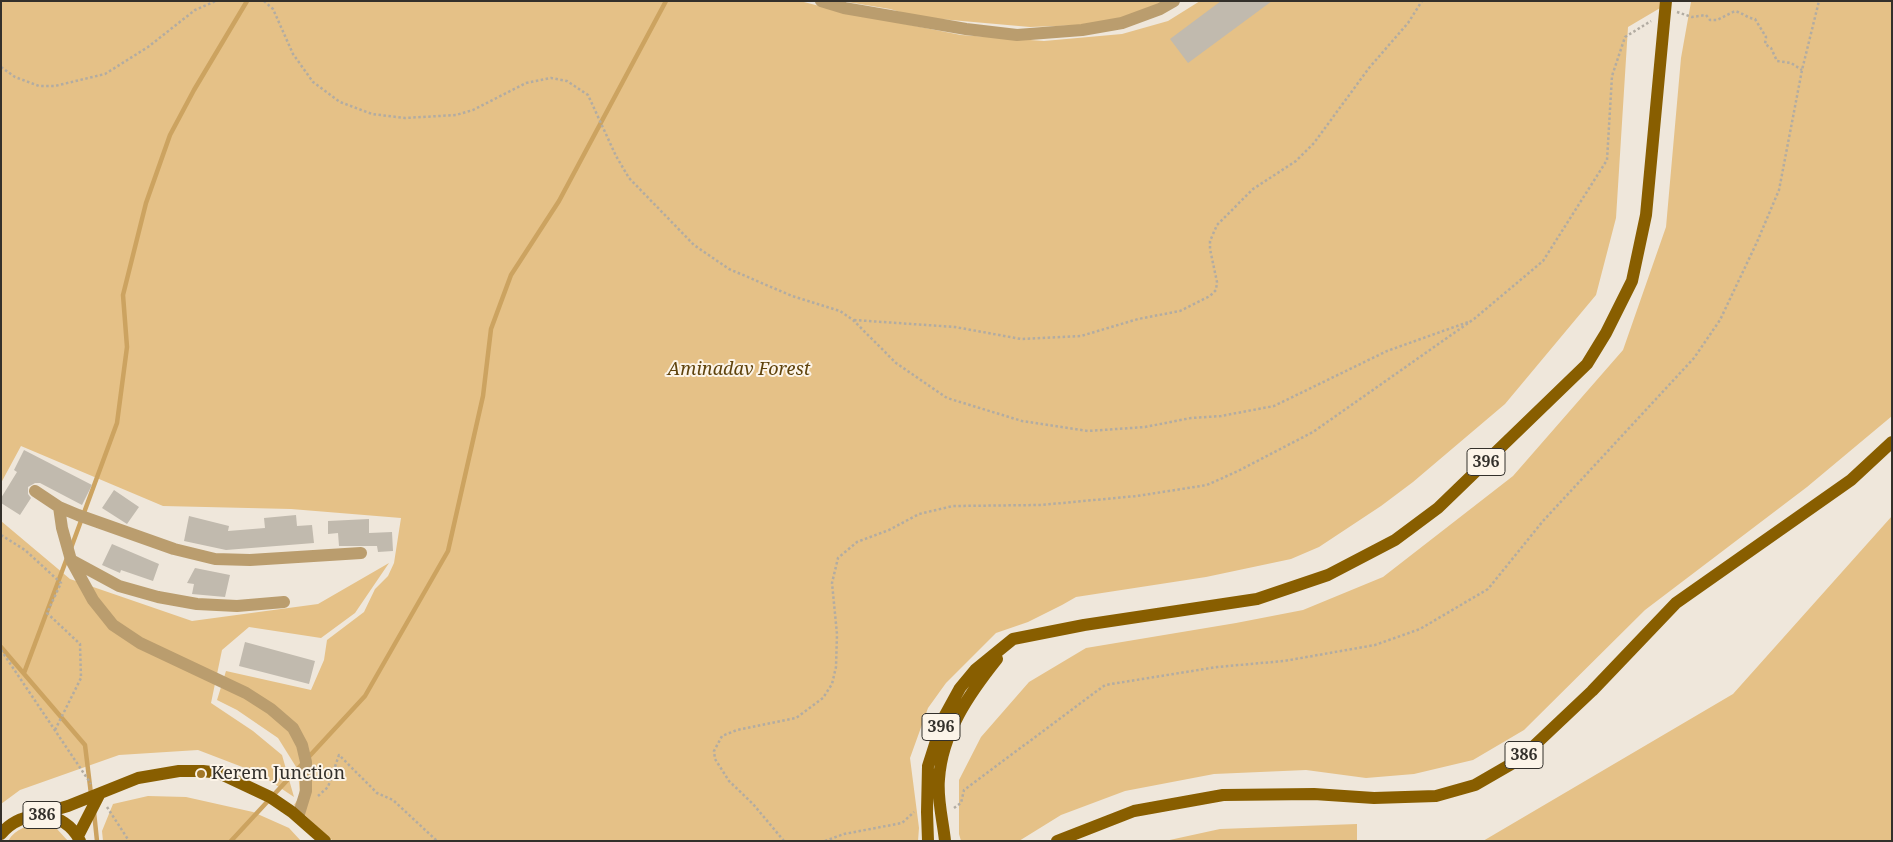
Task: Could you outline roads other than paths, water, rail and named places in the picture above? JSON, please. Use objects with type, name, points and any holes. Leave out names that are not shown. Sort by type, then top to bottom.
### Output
[{"type":"main road","name":"396","points":[[928,841],[928,766],[943,719],[960,688],[975,670],[1013,639],[1084,625],[1257,599],[1328,575],[1395,540],[1445,501],[1587,364],[1606,333],[1632,281],[1646,215],[1665,7]]},
{"type":"main road","name":"386","points":[[1057,841],[1134,811],[1223,795],[1314,794],[1374,798],[1436,796],[1476,785],[1520,759],[1592,691],[1676,603],[1851,480],[1892,442]]},
{"type":"main road","name":"396","points":[[945,841],[939,781],[942,753],[954,722],[978,683],[1013,639]]},
{"type":"main road","name":"386","points":[[1,834],[18,820],[68,806],[138,778],[178,771],[203,771],[219,774],[246,785],[270,798],[298,817],[325,841]]},
{"type":"main road","name":"386","points":[[79,839],[99,795]]},
{"type":"main road","name":"386","points":[[37,815],[60,820],[73,830],[79,839]]},
{"type":"street","points":[[821,1],[844,8],[966,29],[1016,35],[1082,30],[1122,23],[1160,9],[1174,1]]},
{"type":"street","points":[[35,491],[59,507],[78,516],[174,549],[215,559],[250,560],[361,553]]},
{"type":"street","points":[[59,507],[62,528],[71,560],[93,600],[113,625],[140,643],[246,693],[271,709],[293,728],[302,745],[306,762],[306,791],[298,817]]},
{"type":"street","points":[[71,560],[119,586],[158,597],[197,604],[237,606],[284,602]]},
{"type":"waterway","points":[[71,548],[117,423],[127,347],[123,295],[146,203],[170,135],[194,90],[247,1]]},
{"type":"waterway","points":[[231,841],[365,696],[448,551],[483,396],[491,329],[511,275],[559,201],[666,1]]},
{"type":"waterway","points":[[24,673],[67,558]]},
{"type":"waterway","points":[[1,647],[85,745],[91,794]]},
{"type":"waterway","points":[[94,812],[97,841]]},
{"type":"place","name":"Kerem Junction","points":[[201,774]]},
{"type":"park label","name":"Aminadav Forest","points":[[739,370]]}]
